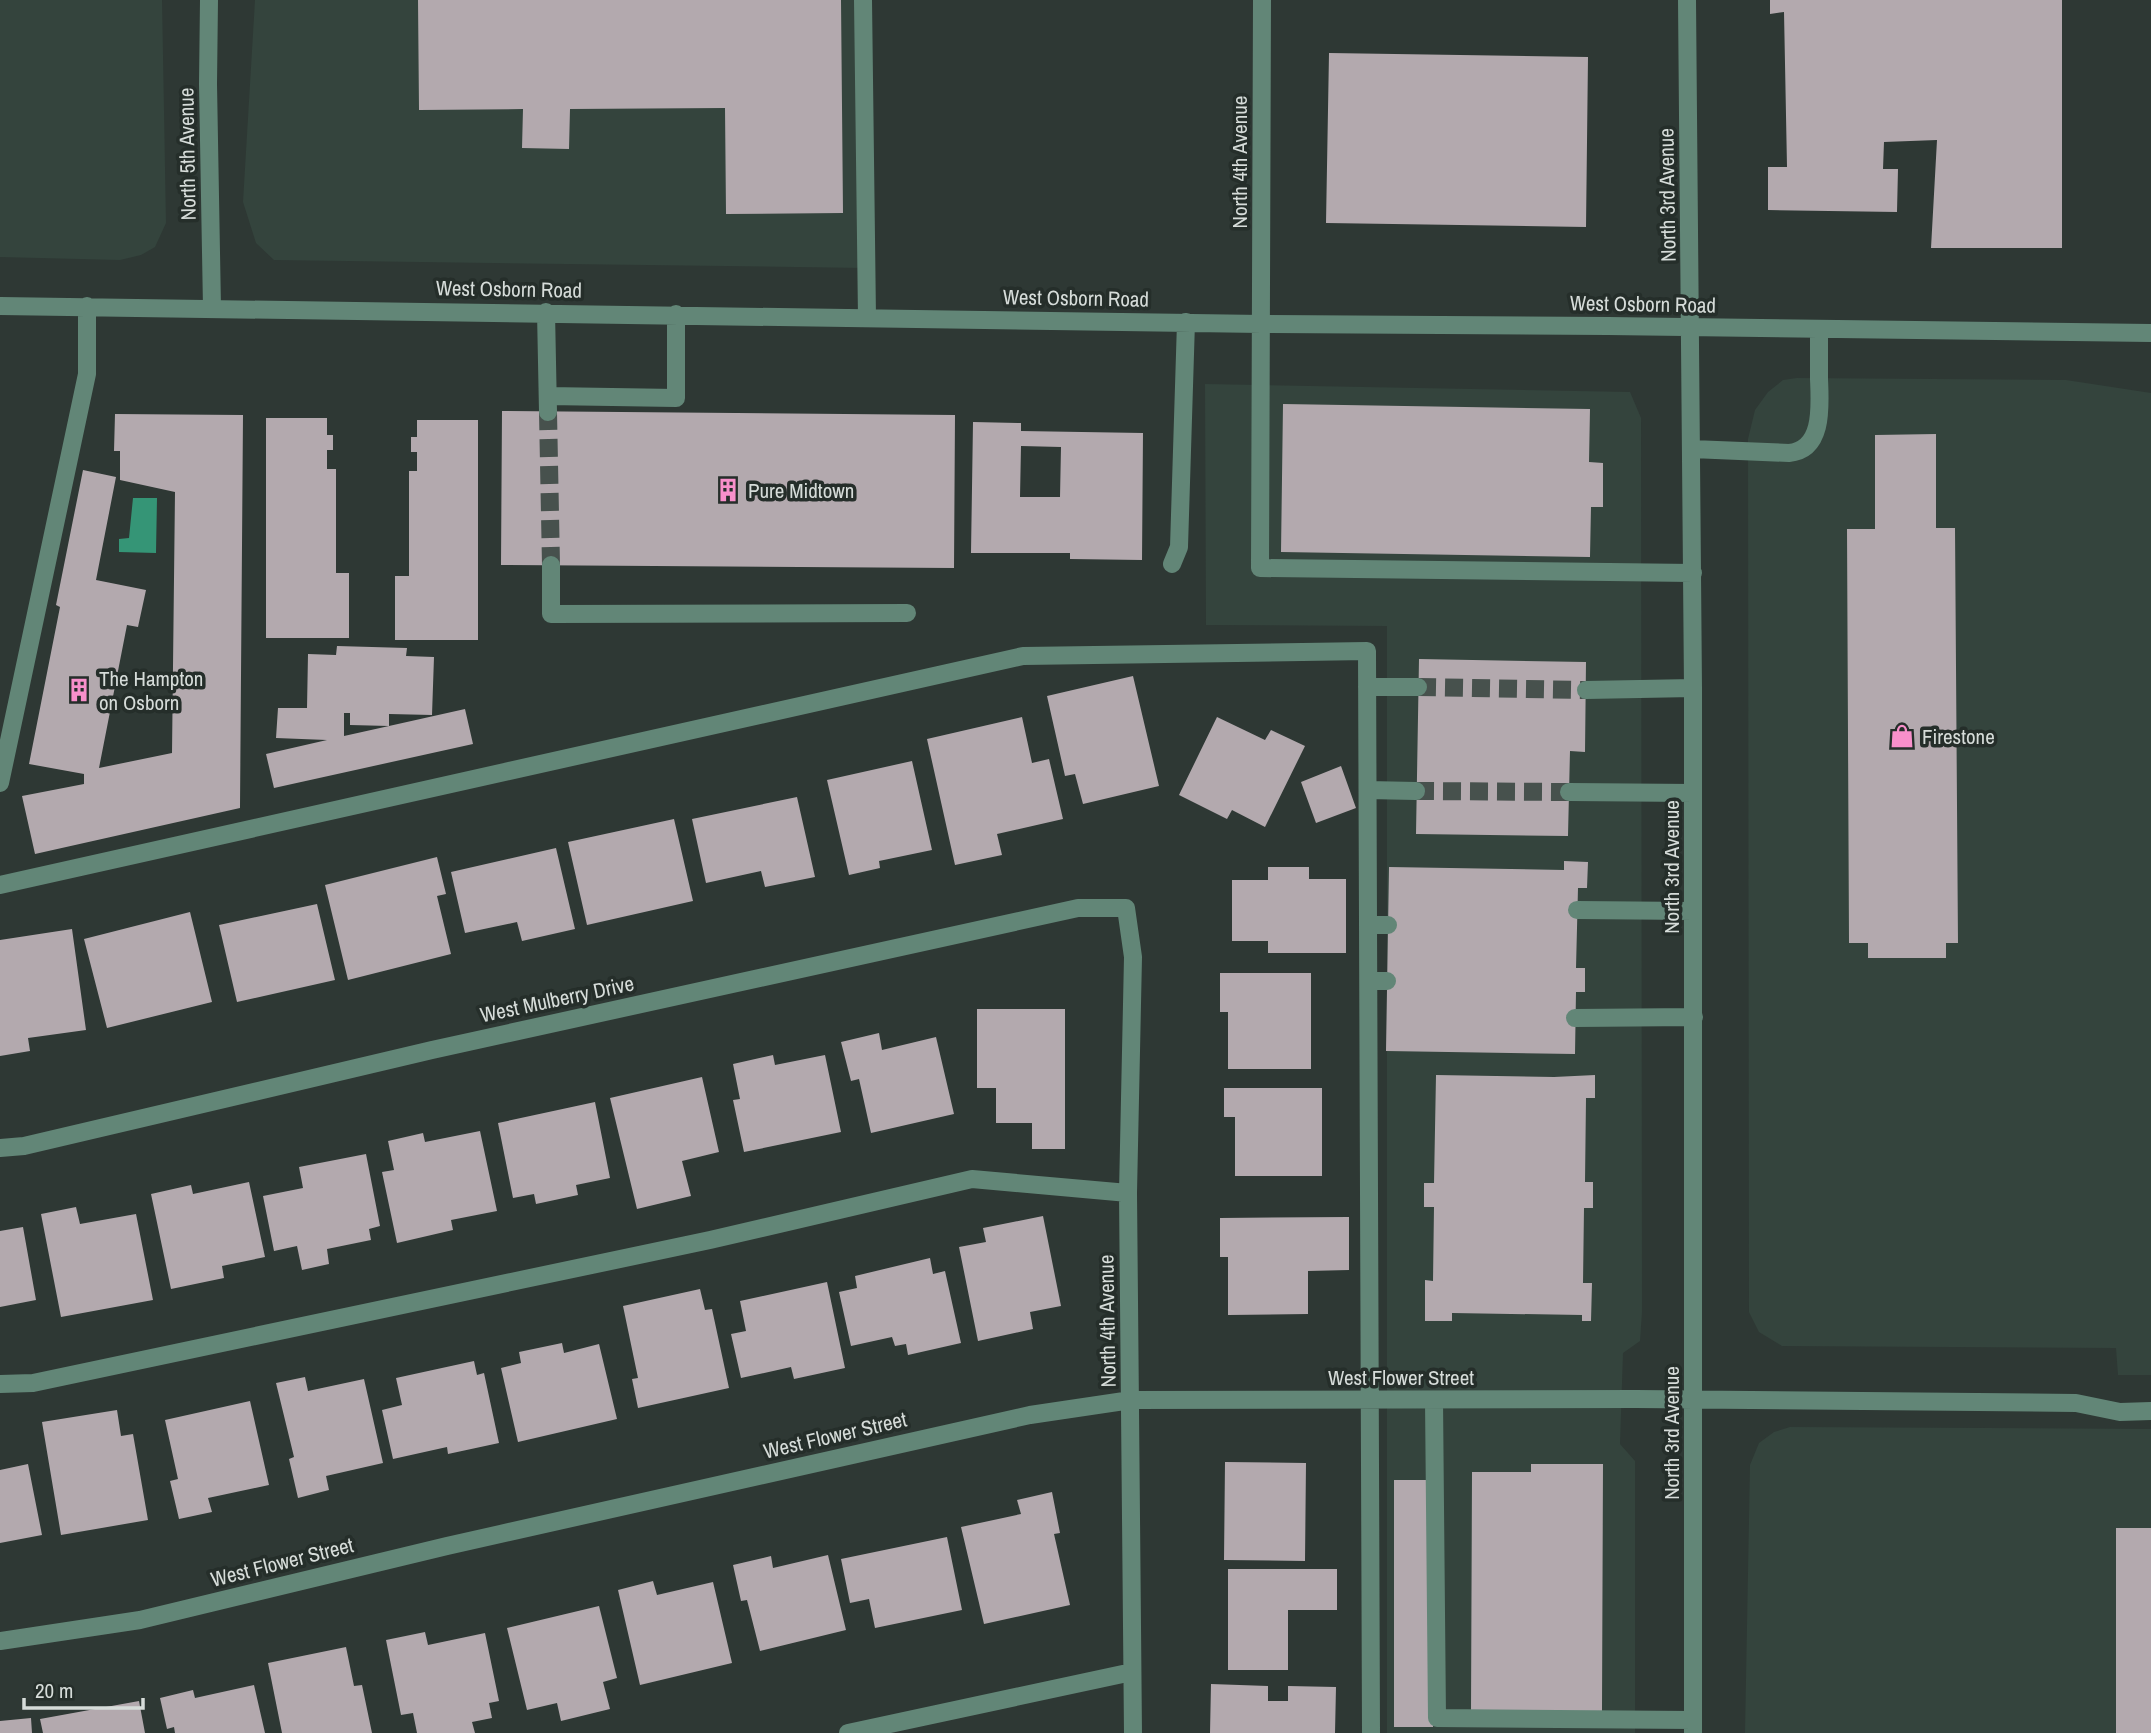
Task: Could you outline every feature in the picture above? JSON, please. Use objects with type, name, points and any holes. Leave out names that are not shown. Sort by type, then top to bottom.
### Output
[{"type":"street","name":"North 5th Avenue","points":[[209,0],[212,308]]},
{"type":"street","points":[[863,0],[867,318]]},
{"type":"street","name":"North 4th Avenue","points":[[1262,0],[1260,568],[1693,573]]},
{"type":"street","name":"North 3rd Avenue","points":[[1687,0],[1693,573],[1693,1726]]},
{"type":"street","name":"West Osborn Road","points":[[0,306],[1262,324],[2151,333]]},
{"type":"street","points":[[0,783],[87,374],[87,306]]},
{"type":"street","points":[[546,313],[548,404],[676,398],[676,314]]},
{"type":"street","points":[[1172,564],[1179,547],[1186,322]]},
{"type":"street","points":[[1692,449],[1788,453],[1804,448],[1815,435],[1820,410],[1819,329]]},
{"type":"street","points":[[551,565],[551,614],[907,613]]},
{"type":"street","points":[[0,886],[1023,656],[1367,651],[1368,925],[1378,981],[1369,1401],[1371,1733]]},
{"type":"street","points":[[1367,687],[1418,687]]},
{"type":"street","points":[[1586,690],[1693,688]]},
{"type":"street","points":[[1368,790],[1416,791]]},
{"type":"street","points":[[1569,792],[1693,793]]},
{"type":"street","name":"West Mulberry Drive","points":[[0,1148],[24,1146],[432,1050],[1078,908],[1126,908]]},
{"type":"street","name":"North 4th Avenue","points":[[1126,908],[1133,957],[1128,1193],[1133,1733]]},
{"type":"street","points":[[1577,910],[1693,911]]},
{"type":"street","points":[[1368,925],[1388,925]]},
{"type":"street","points":[[1575,1018],[1694,1017]]},
{"type":"street","points":[[0,1384],[33,1383],[683,1246],[972,1179],[1128,1193]]},
{"type":"street","name":"West Flower Street","points":[[0,1641],[140,1620],[461,1543],[1030,1415],[1131,1400],[1695,1399],[2076,1403],[2120,1412],[2151,1411]]},
{"type":"street","points":[[1434,1400],[1437,1718],[1693,1726]]},
{"type":"street","points":[[848,1733],[1132,1672]]},
{"type":"shaded area","points":[[0,0],[162,0],[166,223],[155,247],[141,255],[120,260],[0,257]]},
{"type":"shaded area","points":[[255,0],[863,0],[866,268],[274,260],[256,243],[243,202]]},
{"type":"shaded area","points":[[1783,380],[2066,380],[2151,393],[2151,1375],[2118,1375],[2116,1348],[1782,1346],[1759,1332],[1749,1312],[1748,439],[1755,410],[1768,392]]},
{"type":"shaded area","points":[[1205,384],[1630,392],[1641,418],[1642,1312],[1640,1341],[1623,1353],[1620,1444],[1635,1461],[1635,1733],[1387,1733],[1387,626],[1206,625]]},
{"type":"shaded area","points":[[133,498],[157,498],[156,553],[119,552],[119,539],[129,538]]},
{"type":"shaded area","points":[[1790,1427],[2151,1429],[2151,1733],[1745,1733],[1750,1465],[1759,1443],[1774,1432]]},
{"type":"building","points":[[418,0],[841,0],[843,213],[726,214],[725,108],[570,109],[569,149],[522,148],[523,109],[419,110]]},
{"type":"building","points":[[1770,0],[2062,0],[2062,248],[1931,248],[1937,140],[1884,142],[1883,169],[1898,169],[1897,212],[1768,210],[1768,167],[1787,167],[1784,12],[1770,14]]},
{"type":"building","points":[[1329,53],[1588,57],[1586,227],[1326,223]]},
{"type":"building","points":[[1283,404],[1590,409],[1589,462],[1603,463],[1603,507],[1591,507],[1590,557],[1281,552]]},
{"type":"building","name":"Pure Midtown","points":[[502,411],[955,415],[954,568],[501,565]]},
{"type":"building","name":"The Hampton on Osborn","points":[[115,414],[243,415],[240,808],[35,854],[22,796],[84,784],[84,774],[29,764],[60,607],[56,605],[83,470],[116,477],[96,580],[146,590],[138,627],[127,625],[99,768],[172,753],[175,492],[120,480],[120,451],[114,451]]},
{"type":"building","points":[[266,418],[327,418],[327,435],[333,435],[333,450],[327,450],[327,469],[336,469],[336,573],[349,573],[349,638],[266,638]]},
{"type":"building","points":[[417,420],[478,420],[478,640],[395,640],[395,576],[409,576],[409,471],[417,471],[417,452],[411,452],[411,437],[417,437]]},
{"type":"building","points":[[973,422],[1021,423],[1021,431],[1143,433],[1142,560],[1070,559],[1070,553],[971,553]],"holes":[[[1021,446],[1061,447],[1060,497],[1020,497]]]},
{"type":"building","name":"Firestone","points":[[1936,434],[1936,528],[1955,528],[1958,943],[1946,943],[1946,958],[1868,958],[1868,943],[1849,943],[1847,529],[1875,529],[1875,435]]},
{"type":"building","points":[[337,646],[407,648],[406,656],[434,657],[432,715],[389,714],[389,726],[465,709],[473,744],[274,788],[266,754],[327,740],[276,738],[278,708],[307,708],[308,654],[336,655]],"holes":[[[344,713],[350,713],[350,725],[389,726],[344,736]]]},
{"type":"building","points":[[1419,659],[1586,662],[1585,752],[1570,751],[1568,836],[1416,834]]},
{"type":"building","points":[[1133,676],[1159,786],[1083,804],[1075,774],[1065,776],[1047,696]]},
{"type":"building","points":[[1022,717],[1032,763],[1049,759],[1063,819],[997,834],[1002,855],[955,865],[927,739]]},
{"type":"building","points":[[1217,717],[1265,740],[1271,730],[1305,746],[1265,827],[1232,810],[1227,819],[1179,795]]},
{"type":"building","points":[[912,761],[932,850],[879,861],[880,868],[849,875],[827,780]]},
{"type":"building","points":[[1341,766],[1356,808],[1316,823],[1301,782]]},
{"type":"building","points":[[797,797],[815,877],[765,887],[761,871],[706,883],[692,819]]},
{"type":"building","points":[[674,819],[693,901],[587,925],[568,842]]},
{"type":"building","points":[[556,848],[575,929],[522,941],[517,922],[465,933],[451,872]]},
{"type":"building","points":[[437,857],[446,894],[437,896],[451,954],[348,980],[325,885]]},
{"type":"building","points":[[1564,861],[1588,862],[1587,888],[1578,888],[1576,968],[1585,968],[1585,992],[1576,992],[1575,1054],[1386,1051],[1389,867],[1564,870]]},
{"type":"building","points":[[1268,867],[1309,867],[1309,879],[1346,879],[1346,953],[1268,953],[1268,941],[1232,941],[1232,880],[1268,880]]},
{"type":"building","points":[[317,904],[335,980],[237,1002],[219,925]]},
{"type":"building","points":[[190,912],[212,1002],[107,1028],[84,939]]},
{"type":"building","points":[[72,929],[86,1030],[28,1038],[30,1051],[0,1056],[0,940]]},
{"type":"building","points":[[1220,973],[1311,973],[1311,1069],[1228,1069],[1228,1012],[1220,1012]]},
{"type":"building","points":[[977,1009],[1065,1009],[1065,1149],[1032,1149],[1032,1123],[996,1123],[996,1088],[977,1088]]},
{"type":"building","points":[[879,1033],[882,1050],[936,1037],[954,1114],[871,1133],[859,1079],[851,1081],[841,1042]]},
{"type":"building","points":[[773,1055],[775,1065],[825,1055],[841,1132],[744,1152],[733,1100],[740,1099],[733,1064]]},
{"type":"building","points":[[1436,1075],[1595,1075],[1595,1098],[1586,1098],[1585,1182],[1593,1182],[1593,1208],[1584,1208],[1583,1283],[1592,1283],[1591,1321],[1582,1321],[1582,1315],[1452,1313],[1452,1321],[1425,1321],[1425,1280],[1433,1281],[1434,1207],[1424,1207],[1424,1183],[1434,1183]]},
{"type":"building","points":[[702,1077],[719,1152],[682,1161],[691,1196],[637,1209],[610,1098]]},
{"type":"building","points":[[1224,1088],[1322,1088],[1322,1176],[1235,1176],[1235,1117],[1224,1117]]},
{"type":"building","points":[[595,1102],[610,1178],[576,1185],[578,1195],[536,1204],[534,1194],[513,1198],[498,1123]]},
{"type":"building","points":[[480,1131],[497,1211],[451,1220],[453,1230],[397,1243],[382,1172],[394,1170],[388,1141],[423,1133],[425,1142]]},
{"type":"building","points":[[366,1154],[380,1226],[369,1229],[371,1240],[327,1249],[329,1264],[302,1270],[297,1246],[274,1251],[263,1196],[303,1188],[299,1167]]},
{"type":"building","points":[[249,1182],[265,1257],[222,1266],[224,1278],[171,1289],[151,1194],[191,1185],[193,1194]]},
{"type":"building","points":[[76,1207],[80,1224],[136,1214],[153,1300],[61,1317],[41,1214]]},
{"type":"building","points":[[1043,1216],[1061,1306],[1030,1312],[1033,1329],[978,1341],[959,1247],[986,1242],[983,1228]]},
{"type":"building","points":[[1349,1217],[1349,1270],[1308,1271],[1308,1314],[1228,1315],[1228,1257],[1220,1257],[1220,1218]]},
{"type":"building","points":[[23,1227],[36,1300],[0,1307],[0,1231]]},
{"type":"building","points":[[930,1258],[933,1274],[945,1271],[961,1343],[908,1355],[906,1344],[895,1346],[892,1337],[851,1346],[839,1292],[857,1288],[855,1276]]},
{"type":"building","points":[[827,1282],[845,1368],[794,1379],[791,1367],[741,1378],[731,1334],[746,1331],[740,1301]]},
{"type":"building","points":[[700,1289],[705,1310],[712,1309],[729,1388],[638,1408],[632,1379],[638,1378],[623,1306]]},
{"type":"building","points":[[562,1343],[564,1353],[599,1344],[617,1419],[518,1442],[501,1368],[521,1363],[519,1352]]},
{"type":"building","points":[[474,1361],[477,1375],[484,1373],[499,1443],[448,1454],[447,1447],[393,1459],[382,1410],[402,1405],[396,1378]]},
{"type":"building","points":[[305,1377],[308,1391],[364,1379],[383,1463],[326,1476],[329,1490],[298,1498],[289,1459],[294,1457],[276,1383]]},
{"type":"building","points":[[250,1401],[269,1485],[208,1498],[212,1512],[179,1519],[170,1481],[178,1479],[165,1420]]},
{"type":"building","points":[[117,1410],[121,1436],[133,1434],[148,1520],[61,1535],[42,1422]]},
{"type":"building","points":[[1225,1462],[1306,1463],[1305,1561],[1224,1560]]},
{"type":"building","points":[[28,1464],[42,1535],[0,1543],[0,1470]]},
{"type":"building","points":[[1531,1464],[1603,1464],[1602,1711],[1471,1711],[1472,1472],[1531,1472]]},
{"type":"building","points":[[1394,1480],[1433,1480],[1433,1727],[1394,1727]]},
{"type":"building","points":[[1052,1492],[1060,1533],[1054,1534],[1070,1605],[984,1624],[961,1527],[1021,1514],[1017,1500]]},
{"type":"building","points":[[2116,1528],[2151,1528],[2151,1733],[2116,1733]]},
{"type":"building","points":[[947,1537],[962,1610],[875,1628],[869,1599],[850,1603],[841,1559]]},
{"type":"building","points":[[828,1555],[846,1630],[760,1651],[747,1600],[741,1601],[733,1565],[771,1556],[773,1568]]},
{"type":"building","points":[[1228,1569],[1337,1569],[1337,1610],[1288,1610],[1288,1670],[1228,1670]]},
{"type":"building","points":[[653,1581],[657,1595],[713,1582],[732,1663],[640,1685],[618,1590]]},
{"type":"building","points":[[599,1606],[617,1678],[603,1682],[610,1709],[561,1721],[557,1703],[527,1710],[507,1628]]},
{"type":"building","points":[[425,1632],[428,1645],[485,1633],[499,1701],[489,1703],[492,1718],[472,1722],[475,1733],[417,1733],[413,1713],[401,1715],[386,1640]]},
{"type":"building","points":[[346,1647],[354,1686],[362,1685],[372,1733],[282,1733],[268,1663]]},
{"type":"building","points":[[1211,1684],[1268,1686],[1268,1701],[1288,1701],[1288,1686],[1336,1687],[1335,1733],[1210,1733]]},
{"type":"building","points":[[254,1685],[265,1733],[175,1733],[174,1727],[167,1729],[160,1698],[193,1690],[195,1698]]},
{"type":"building","points":[[139,1701],[145,1733],[43,1733],[40,1719]]},
{"type":"building","points":[[31,1718],[32,1733],[0,1733],[0,1721]]},
{"type":"tunnel","points":[[548,412],[551,565]]},
{"type":"tunnel","points":[[1418,687],[1586,690]]},
{"type":"tunnel","points":[[1416,791],[1569,792]]},
{"type":"place","name":"Pure Midtown","points":[[728,490]]},
{"type":"place","name":"The Hampton on Osborn","points":[[79,690]]},
{"type":"place","name":"Firestone","points":[[1902,736]]}]
